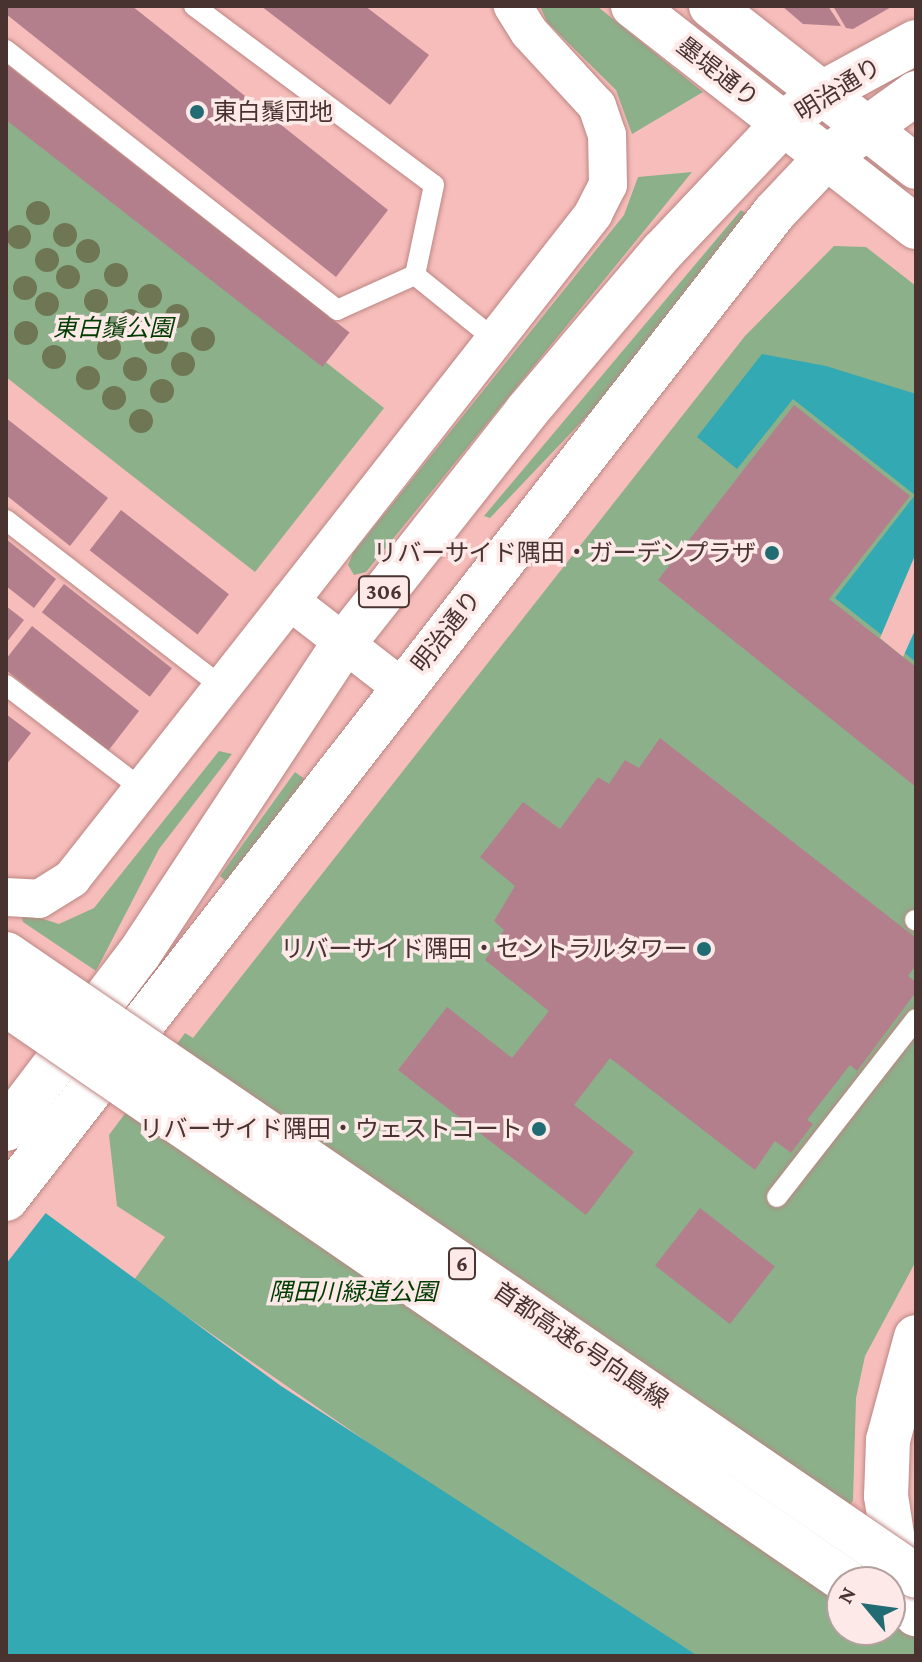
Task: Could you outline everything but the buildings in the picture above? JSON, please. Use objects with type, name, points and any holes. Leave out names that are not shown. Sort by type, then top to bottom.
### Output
[{"type":"main road","name":"墨堤通り","points":[[633,6],[916,227]]},
{"type":"main road","name":"墨堤通り","points":[[735,13],[822,93],[916,167]]},
{"type":"main road","name":"明治通り","points":[[6,1129],[139,954],[344,643],[527,411],[662,252],[783,124],[822,93],[916,42]]},
{"type":"main road","name":"明治通り","points":[[6,1199],[401,687],[774,213],[827,157],[916,93]]},
{"type":"main road","name":"首都高速6号向島線","points":[[6,954],[916,1576]]},
{"type":"main road","name":"首都高速6号向島線","points":[[6,1004],[826,1568]]},
{"type":"main road","points":[[916,1337],[888,1440],[886,1496],[894,1547],[916,1614]]},
{"type":"street","points":[[6,897],[39,899],[72,878],[593,214],[608,185],[609,164],[607,135],[597,106],[529,32],[513,6]]},
{"type":"street","points":[[290,601],[401,687]]},
{"type":"lane","points":[[194,6],[434,185],[415,275]]},
{"type":"lane","points":[[6,50],[337,310],[415,275]]},
{"type":"lane","points":[[415,275],[494,339]]},
{"type":"lane","points":[[6,520],[222,687]]},
{"type":"lane","points":[[6,685],[142,789]]},
{"type":"lane","points":[[777,1197],[916,1019]]},
{"type":"green space","points":[[540,6],[597,6],[703,92],[632,134],[616,90],[547,22]]},
{"type":"green space","name":"東白鬚公園","points":[[6,110],[384,408],[255,572],[6,377]]},
{"type":"green space","points":[[692,172],[366,572],[354,575],[348,565],[353,553],[624,215],[638,177]]},
{"type":"green space","points":[[741,210],[748,215],[606,396],[490,518],[484,516]]},
{"type":"green space","name":"隅田川緑道公園","points":[[834,246],[866,247],[916,286],[916,1261],[865,1356],[856,1398],[853,1500],[829,1541],[859,1566],[826,1566],[826,1646],[906,1646],[906,1604],[916,1612],[916,1656],[698,1656],[474,1516],[134,1280],[165,1237],[117,1206],[109,1135],[185,1033],[193,1038],[745,336]]},
{"type":"green space","points":[[219,751],[232,754],[159,849],[96,971],[23,922],[21,912],[59,924],[94,908]]},
{"type":"green space","points":[[295,772],[306,780],[226,881],[220,876]]},
{"type":"water","points":[[762,354],[826,366],[916,394],[916,662],[835,598],[915,495],[793,399],[737,469],[697,437]]},
{"type":"water","points":[[6,1184],[281,1386],[698,1656],[6,1656]]},
{"type":"pier","points":[[916,553],[916,628],[903,657],[880,638]]},
{"type":"pier","points":[[6,1180],[48,1210],[6,1264]]},
{"type":"place","name":"東白鬚団地","points":[[197,112]]},
{"type":"place","name":"リバーサイド隅田・ガーデンプラザ","points":[[772,553]]},
{"type":"place","name":"リバーサイド隅田・セントラルタワー","points":[[704,949]]},
{"type":"place","name":"リバーサイド隅田・ウェストコート","points":[[539,1129]]}]
